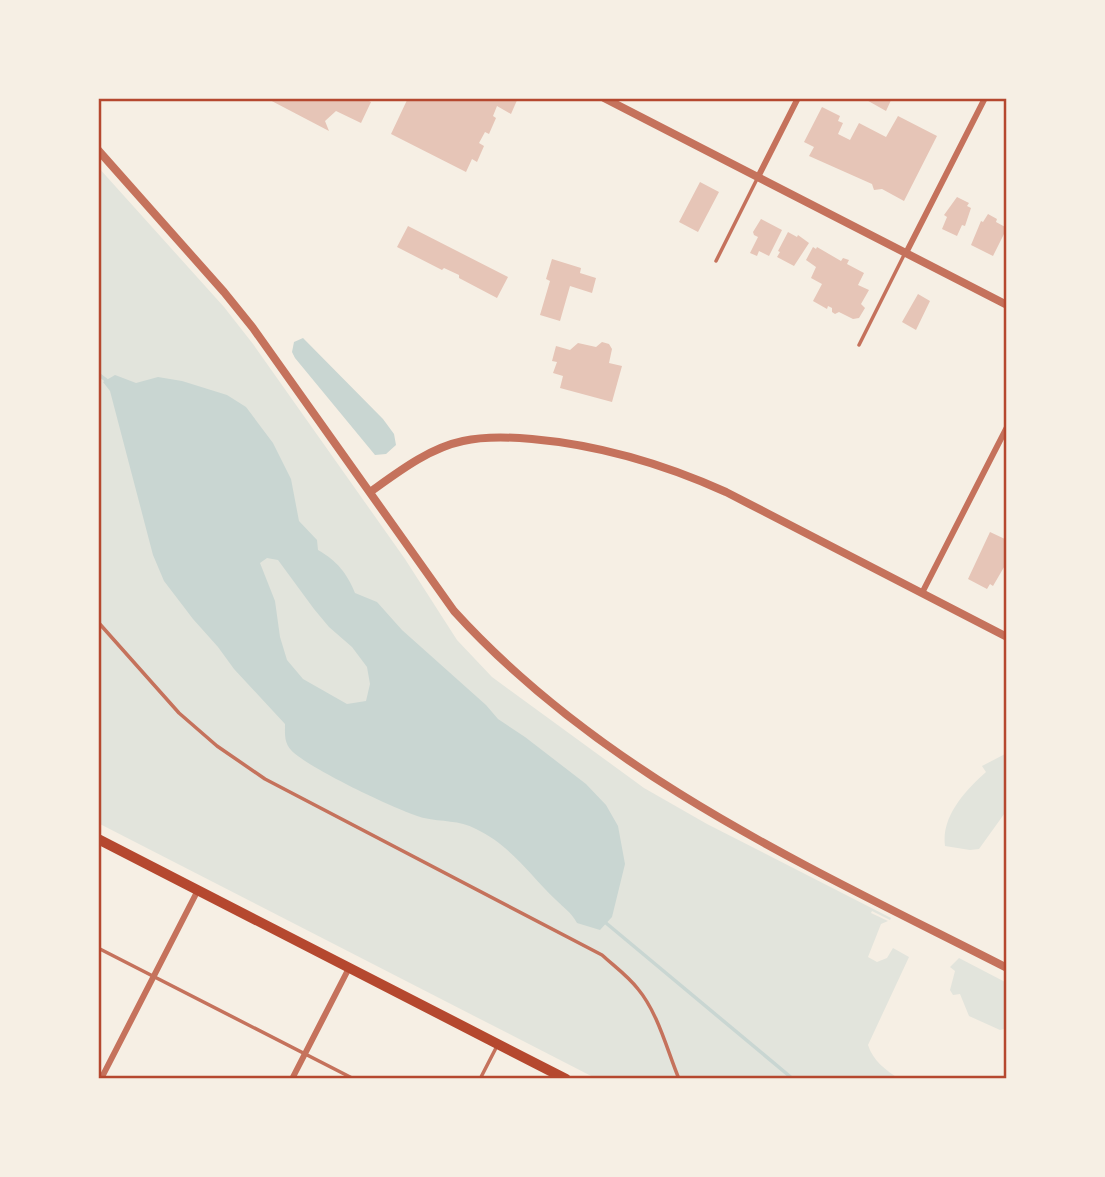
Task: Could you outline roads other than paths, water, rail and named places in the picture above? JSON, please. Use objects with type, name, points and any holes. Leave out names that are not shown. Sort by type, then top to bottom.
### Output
[{"type":"main road","points":[[98,839],[566,1079]]},
{"type":"street","points":[[604,98],[1007,305]]},
{"type":"street","points":[[758,177],[797,98]]},
{"type":"street","points":[[906,253],[985,98]]},
{"type":"street","points":[[98,150],[253,328],[454,611],[518,674],[588,732],[671,789],[735,828],[1007,968]]},
{"type":"street","points":[[922,593],[1007,427]]},
{"type":"street","points":[[370,492],[436,450],[462,441],[517,438],[589,446],[659,464],[693,477],[1007,637]]},
{"type":"street","points":[[101,1079],[198,890]]},
{"type":"street","points":[[292,1079],[349,968]]},
{"type":"lane","points":[[716,261],[758,177]]},
{"type":"lane","points":[[859,345],[906,253]]},
{"type":"lane","points":[[98,622],[179,713],[217,746],[265,779],[602,955],[626,975],[650,1007],[679,1079]]},
{"type":"lane","points":[[98,948],[354,1079]]},
{"type":"lane","points":[[480,1079],[498,1044]]},
{"type":"waterway","points":[[98,374],[106,380]]},
{"type":"waterway","points":[[606,923],[793,1079]]}]
